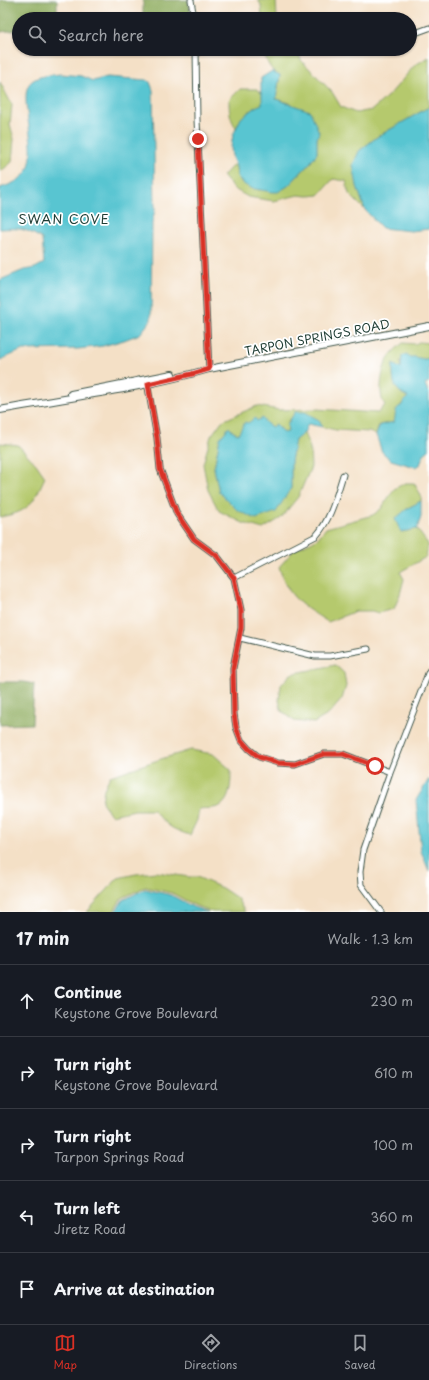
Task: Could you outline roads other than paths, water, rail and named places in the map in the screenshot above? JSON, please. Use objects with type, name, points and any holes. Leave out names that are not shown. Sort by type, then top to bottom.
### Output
[{"type":"main road","name":"TARPON SPRINGS ROAD","points":[[0,410],[67,399],[147,381],[192,374],[209,369],[429,326]]},
{"type":"street","points":[[191,0],[193,12]]},
{"type":"street","points":[[417,32],[429,28]]},
{"type":"street","points":[[196,56],[209,369]]},
{"type":"street","points":[[147,381],[157,438],[160,469],[177,514],[194,539],[217,556],[234,578],[241,610],[240,638],[233,668],[234,714],[236,727],[241,740],[259,757],[278,763],[295,764],[324,754],[343,754],[390,772]]},
{"type":"street","points":[[234,578],[316,536],[324,527],[330,516],[343,475]]},
{"type":"street","points":[[240,638],[315,656],[330,656],[368,649]]},
{"type":"street","points":[[381,912],[361,885],[360,872],[363,850],[390,772],[429,671]]},
{"type":"water","points":[[272,71],[280,75],[276,99],[310,111],[319,132],[317,139],[317,153],[310,163],[288,186],[278,192],[250,188],[242,183],[237,176],[231,147],[233,135],[241,118],[255,107],[262,104],[261,78]]},
{"type":"water","points":[[61,74],[81,76],[93,81],[107,77],[147,80],[150,82],[153,90],[155,210],[152,223],[151,320],[140,334],[103,346],[78,349],[23,350],[0,360],[0,280],[24,270],[35,268],[44,263],[42,239],[22,230],[0,229],[0,188],[13,183],[24,175],[29,165],[31,139],[27,111],[27,88],[32,81],[39,78]]},
{"type":"water","points":[[429,107],[429,229],[411,231],[382,228],[365,210],[357,186],[353,165],[359,151],[377,137]]},
{"type":"water","points":[[407,354],[409,357],[429,359],[429,382],[425,384],[429,394],[429,450],[424,454],[420,465],[415,467],[391,460],[382,452],[376,435],[380,425],[394,422],[397,408],[401,406],[408,397],[396,387],[394,384],[393,375],[393,364],[401,369],[402,356]]},
{"type":"water","points":[[295,412],[305,412],[319,420],[322,427],[308,424],[304,433],[295,440],[291,461],[291,488],[276,512],[256,519],[237,510],[219,492],[214,468],[220,438],[229,427],[233,432],[238,434],[245,422],[248,423],[255,418],[257,421],[262,418],[272,427],[276,424],[283,433],[288,432],[287,425]]},
{"type":"water","points":[[421,501],[421,517],[417,529],[401,532],[395,519],[408,508]]},
{"type":"water","points":[[429,779],[429,871],[421,851],[416,800]]},
{"type":"water","points":[[145,889],[171,895],[193,907],[208,912],[115,912],[123,900]]},
{"type":"district","name":"SWAN COVE","points":[[64,218]]}]
